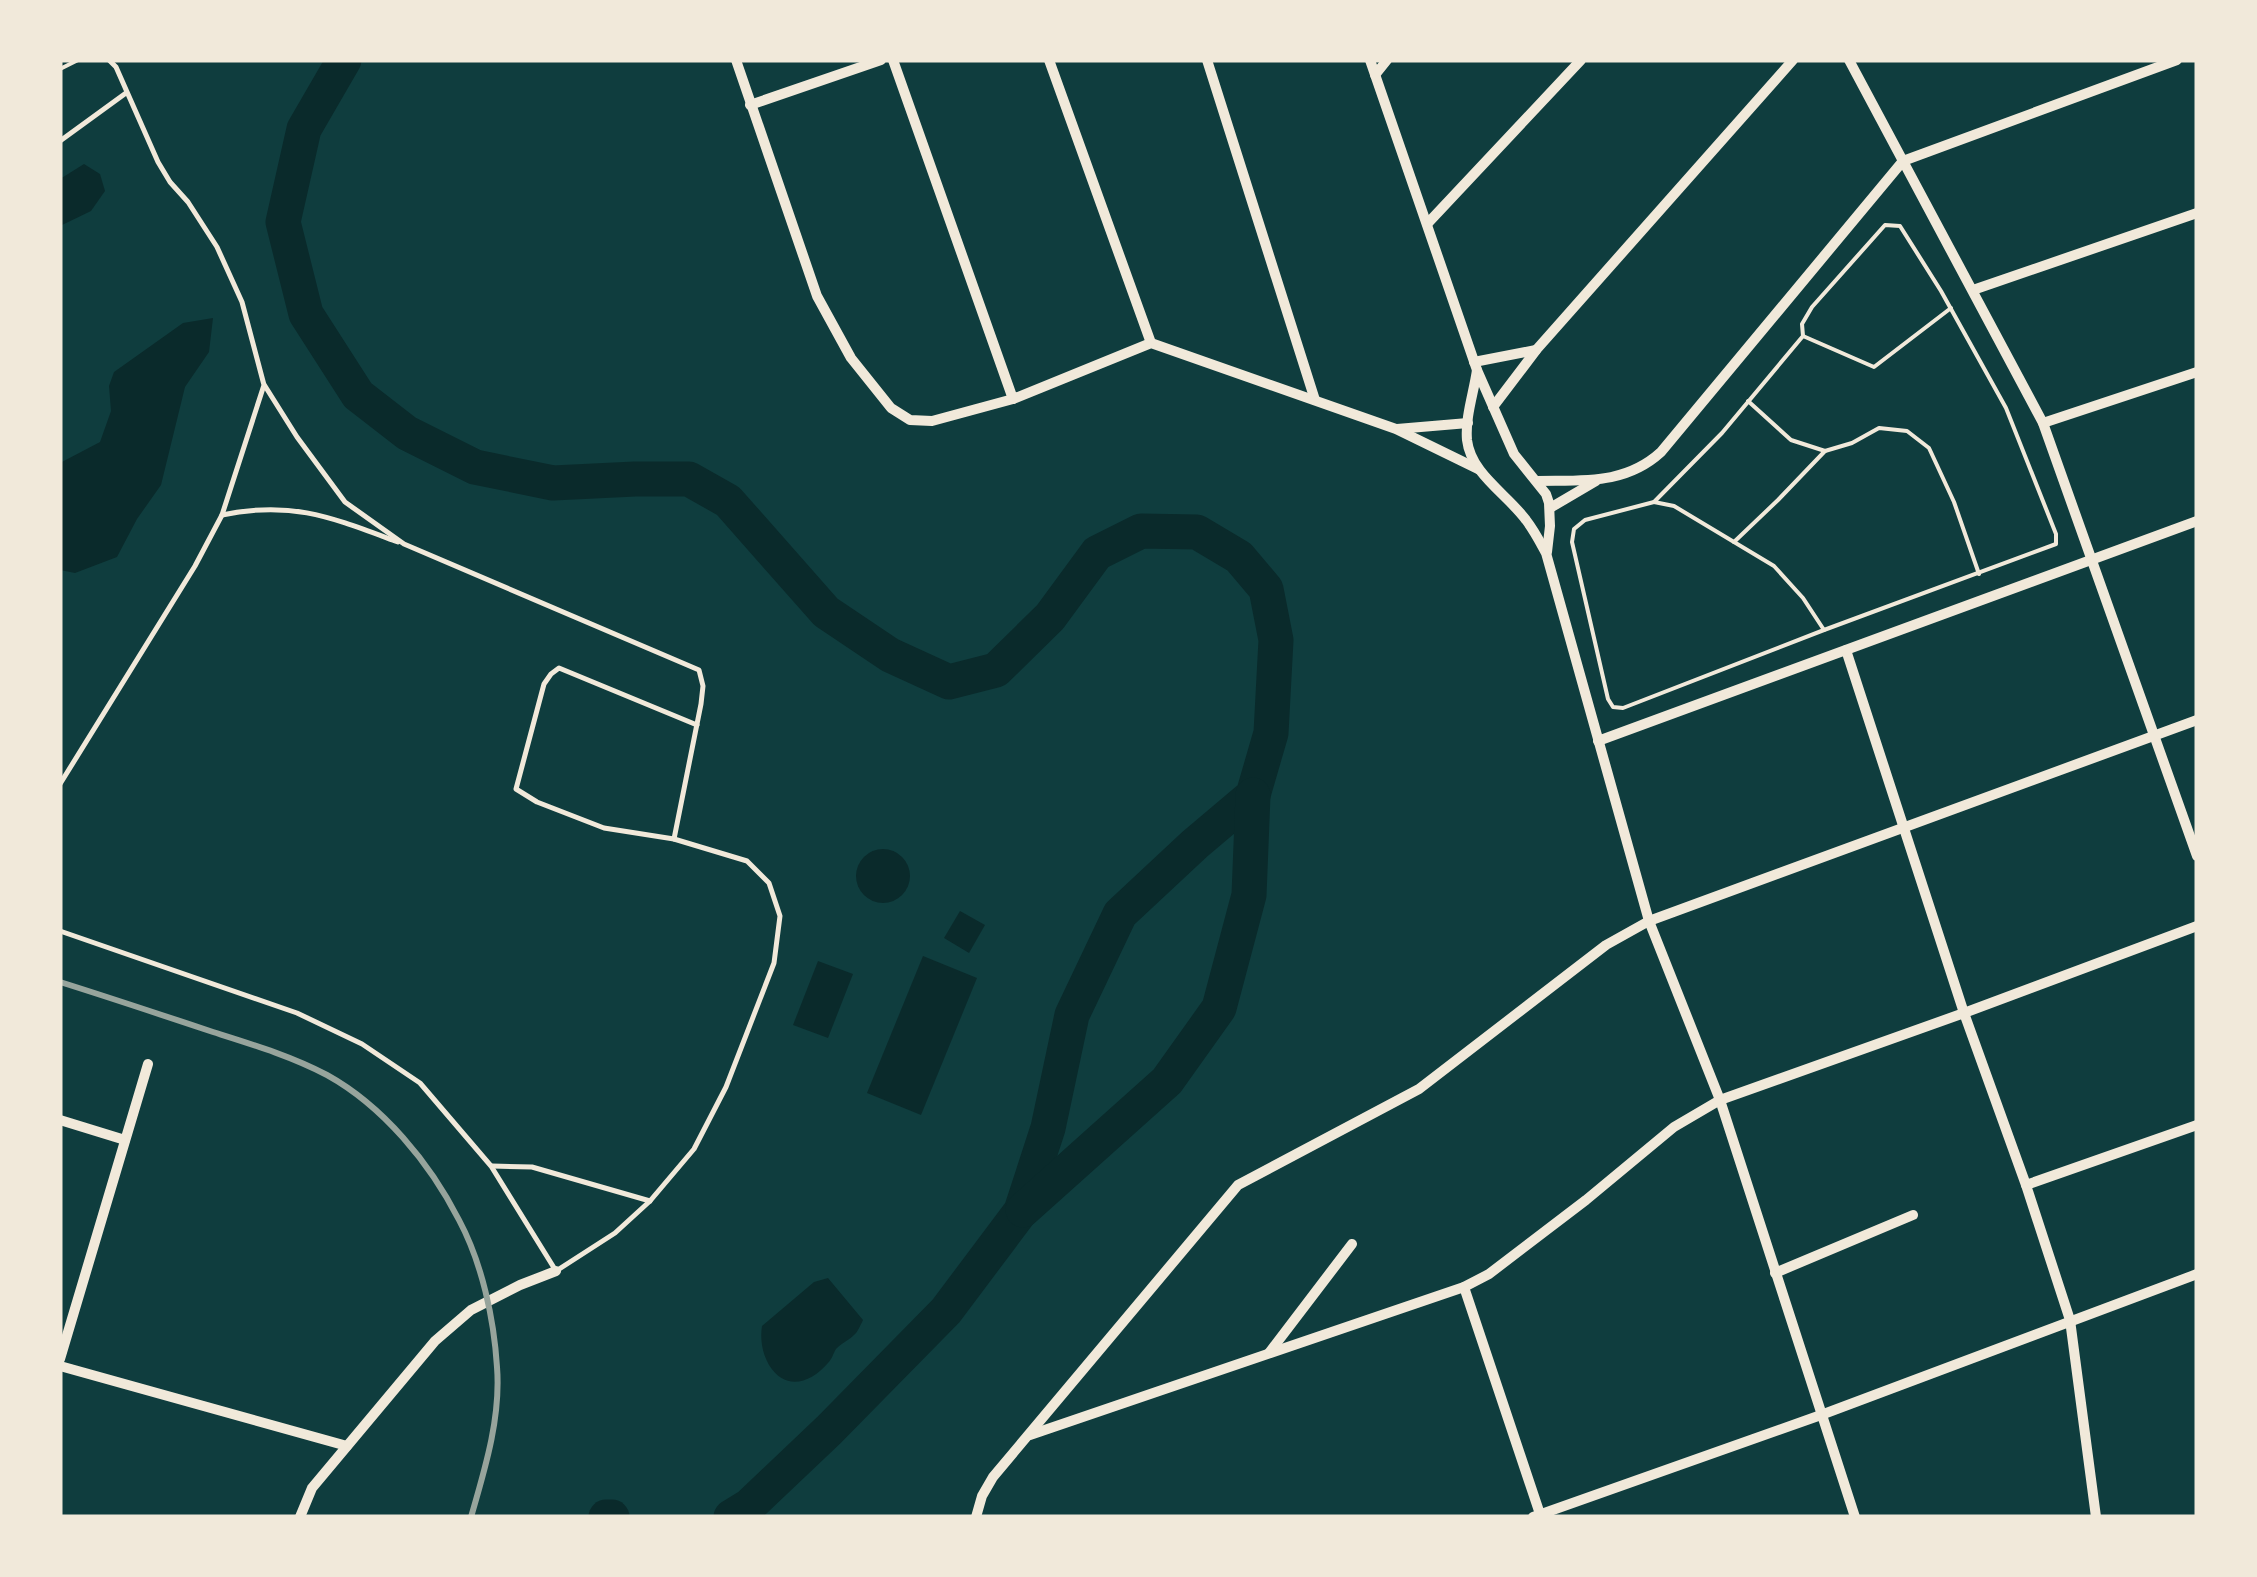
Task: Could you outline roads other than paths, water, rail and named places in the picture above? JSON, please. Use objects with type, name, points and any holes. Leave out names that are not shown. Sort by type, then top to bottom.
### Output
[{"type":"street","points":[[736,60],[817,296],[851,358],[891,408],[910,420],[932,422],[1013,399],[1151,343],[1396,429],[1479,470]]},
{"type":"street","points":[[750,105],[881,60]]},
{"type":"street","points":[[893,60],[1013,399]]},
{"type":"street","points":[[1049,60],[1151,343]]},
{"type":"street","points":[[1207,60],[1315,400]]},
{"type":"street","points":[[1370,60],[1476,366],[1514,454],[1546,494],[1550,508],[1546,553]]},
{"type":"street","points":[[1375,75],[1387,60]]},
{"type":"street","points":[[1428,223],[1580,60]]},
{"type":"street","points":[[1493,406],[1537,350],[1792,60]]},
{"type":"street","points":[[1850,60],[2043,422],[2197,856]]},
{"type":"street","points":[[1537,481],[1600,480],[1630,474],[1648,464],[1903,161],[2177,60]]},
{"type":"street","points":[[1974,290],[2197,214]]},
{"type":"street","points":[[1476,366],[1537,350]]},
{"type":"street","points":[[1476,366],[1468,423],[1470,452],[1479,470],[1526,520],[1546,553],[1649,922],[1720,1100],[1856,1517]]},
{"type":"street","points":[[2043,422],[2197,372]]},
{"type":"street","points":[[1396,429],[1468,423]]},
{"type":"street","points":[[1550,508],[1600,480]]},
{"type":"street","points":[[1598,741],[2197,521]]},
{"type":"street","points":[[1846,650],[1964,1013],[2070,1320],[2096,1517]]},
{"type":"street","points":[[976,1517],[993,1477],[1238,1185],[1420,1089],[1606,945],[1649,922],[2197,720]]},
{"type":"street","points":[[1027,1437],[1464,1287],[1489,1274],[1674,1127],[1720,1100],[2197,926]]},
{"type":"street","points":[[148,1064],[60,1362],[347,1446]]},
{"type":"street","points":[[60,1120],[125,1140]]},
{"type":"street","points":[[2026,1184],[2197,1125]]},
{"type":"street","points":[[1776,1273],[1913,1215]]},
{"type":"street","points":[[1268,1354],[1352,1244]]},
{"type":"street","points":[[300,1517],[312,1488],[436,1341],[471,1310],[520,1284],[556,1271]]},
{"type":"street","points":[[1464,1287],[1538,1516],[2197,1274]]},
{"type":"lane","points":[[109,60],[116,67],[170,182],[217,247],[242,302],[264,385],[297,438],[345,502],[404,544]]},
{"type":"lane","points":[[60,142],[127,92]]},
{"type":"lane","points":[[60,784],[195,566],[222,514],[264,385]]},
{"type":"lane","points":[[222,514],[279,508],[326,515],[404,544],[699,670],[703,686],[674,839]]},
{"type":"lane","points":[[60,931],[298,1013],[362,1044],[420,1083],[490,1166],[556,1271],[615,1232],[650,1201],[694,1149],[726,1086],[774,963],[780,916],[769,883],[746,861],[674,839],[604,828],[537,802],[516,788],[544,684],[559,668],[697,726]]},
{"type":"lane","points":[[490,1166],[532,1168],[650,1201]]},
{"type":"water","points":[[84,164],[100,174],[105,191],[91,211],[60,226],[60,179]]},
{"type":"water","points":[[213,318],[209,352],[185,387],[161,485],[117,557],[75,573],[60,570],[60,463],[100,442],[111,411],[109,386],[114,372],[183,323]]},
{"type":"water","points":[[883,849],[902,857],[910,876],[902,895],[883,903],[864,895],[856,876],[864,857]]},
{"type":"water","points":[[960,911],[985,925],[969,953],[944,938]]},
{"type":"water","points":[[923,956],[977,978],[921,1115],[867,1093]]},
{"type":"water","points":[[818,961],[853,974],[828,1038],[793,1025]]},
{"type":"water","points":[[828,1278],[863,1320],[856,1333],[813,1376],[798,1382],[782,1379],[765,1356],[762,1326],[814,1282]]},
{"type":"waterway","points":[[344,60],[304,129],[283,222],[306,314],[358,395],[407,433],[475,467],[553,483],[689,479],[728,501],[826,612],[890,655],[949,682],[996,670],[1050,617],[1097,553],[1141,531],[1197,532],[1239,557],[1266,589],[1276,640],[1271,733],[1253,795],[1120,914],[1072,1015],[1048,1128],[1021,1211],[946,1311],[829,1430],[749,1506],[731,1517]]},
{"type":"waterway","points":[[1023,1210],[1167,1081],[1219,1008],[1249,895],[1253,795]]},
{"type":"waterway","points":[[606,1517],[612,1517]]},
{"type":"railway","points":[[60,982],[313,1068],[367,1103],[419,1157],[467,1237],[486,1292],[493,1330],[497,1405],[471,1517]]}]
